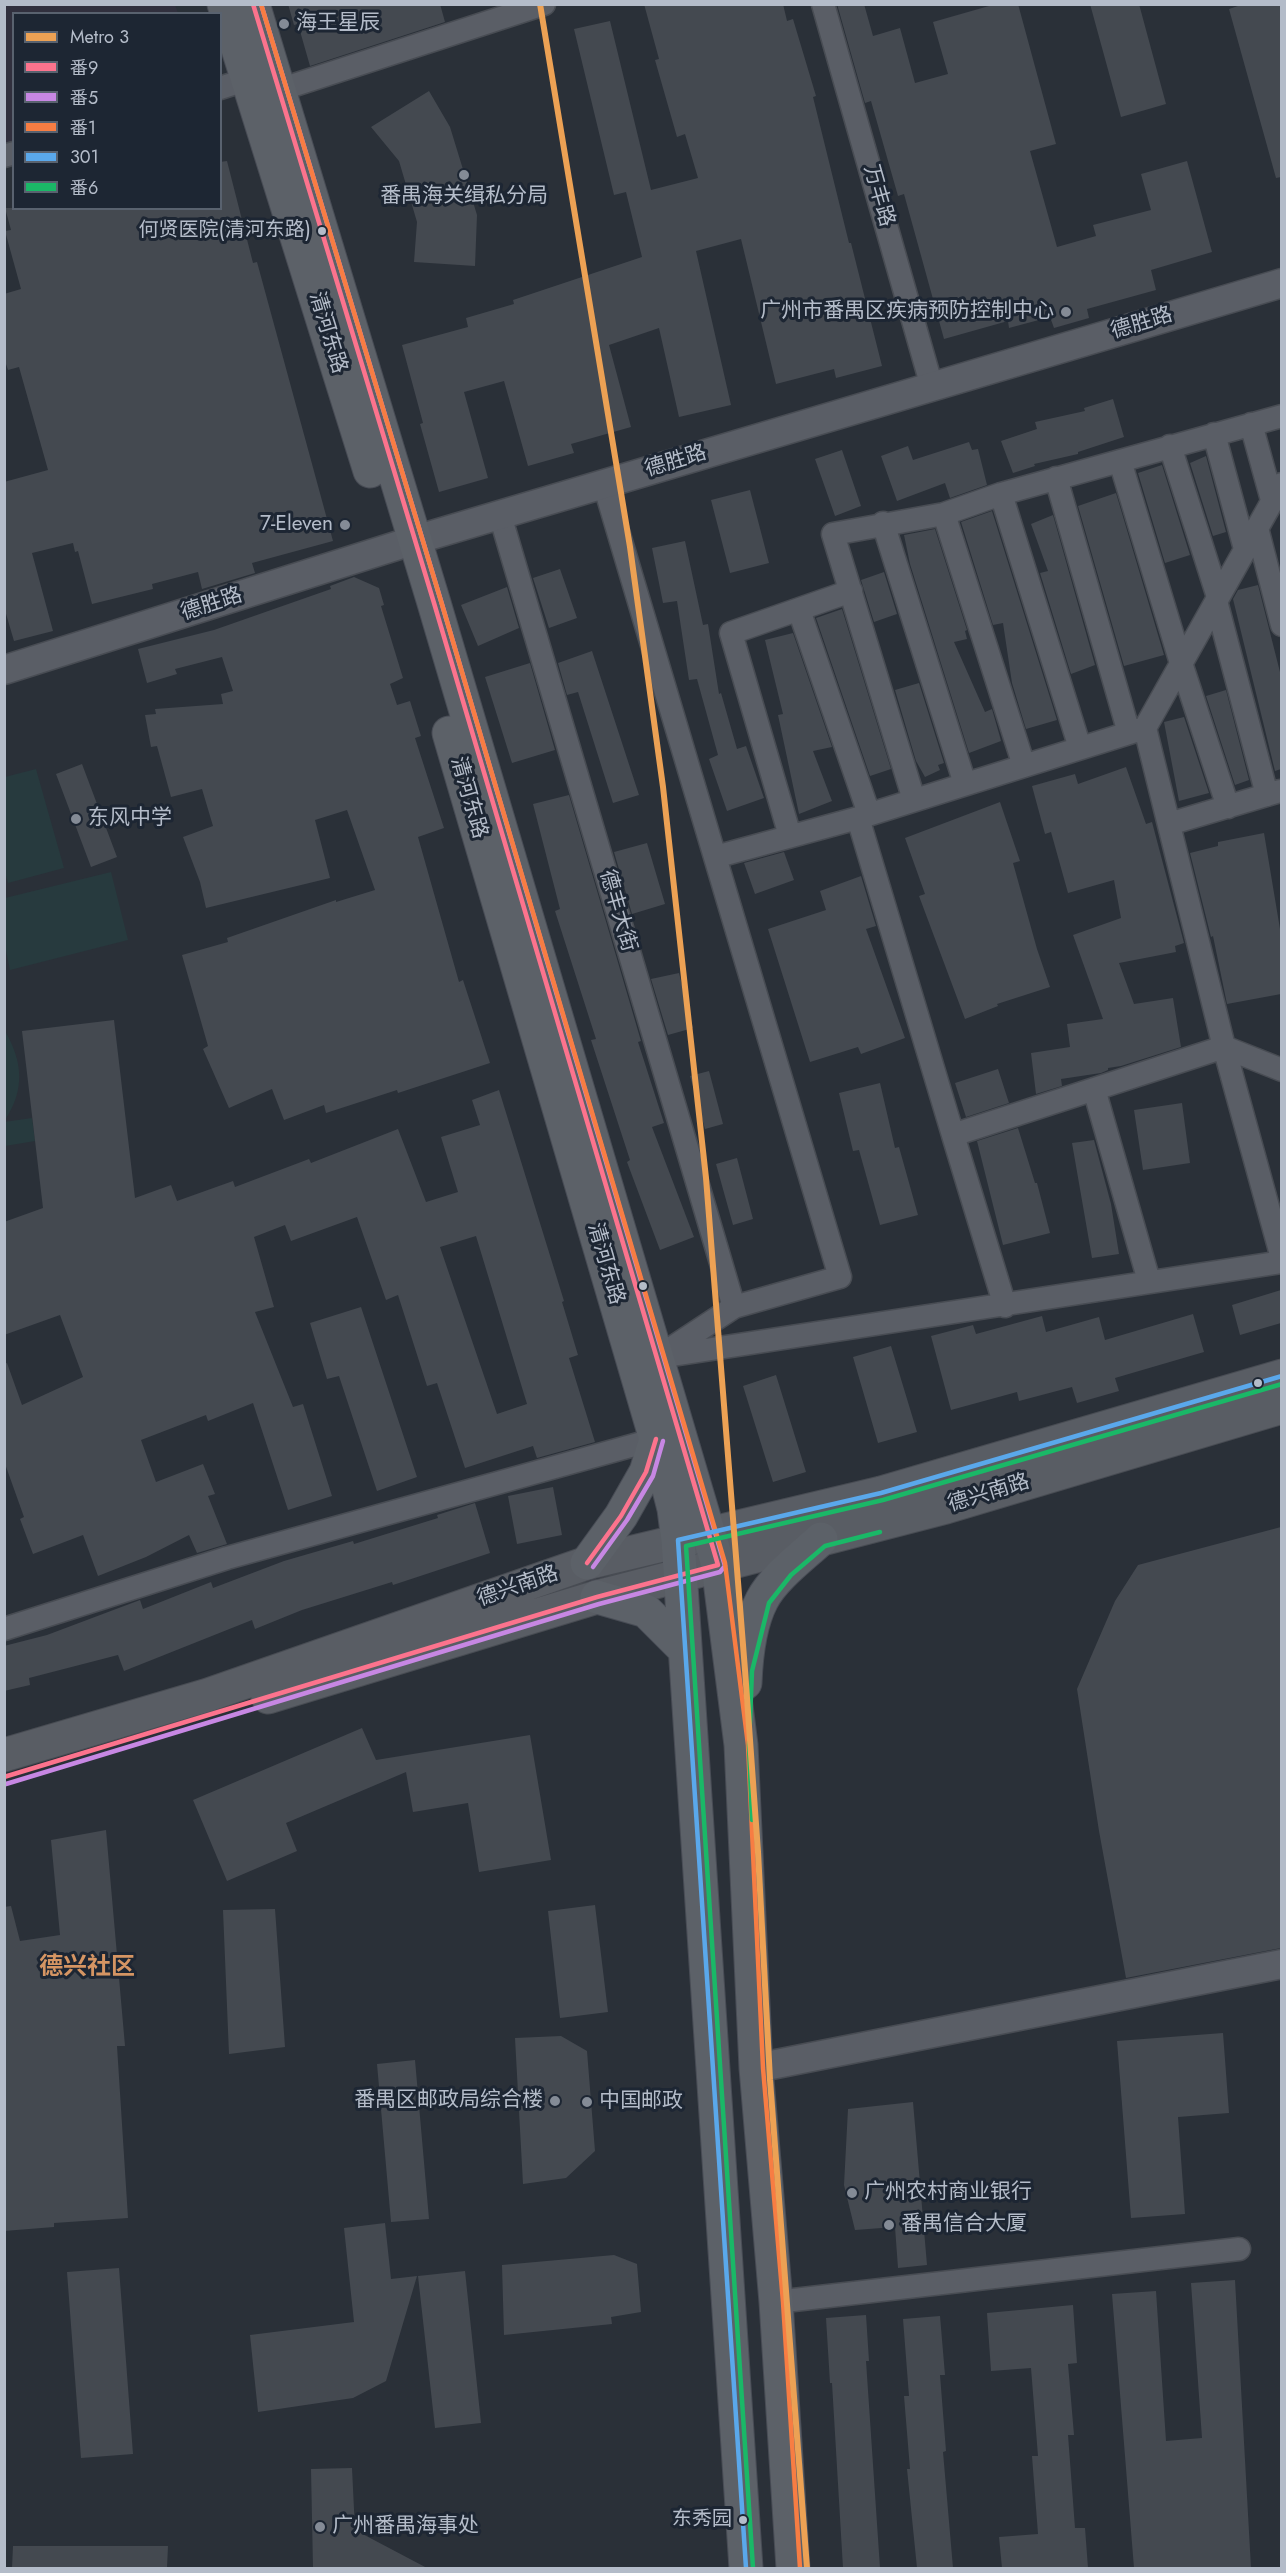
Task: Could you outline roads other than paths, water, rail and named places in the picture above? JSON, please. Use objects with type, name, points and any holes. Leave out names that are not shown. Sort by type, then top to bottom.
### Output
[{"type":"main road","name":"清河东路","points":[[224,4],[234,83],[405,543],[658,1357],[718,1565],[741,1744],[756,2068],[776,2302],[792,2568]]},
{"type":"main road","name":"清河东路","points":[[253,4],[279,90],[674,1509],[678,1540],[746,2568]]},
{"type":"main road","name":"德兴南路","points":[[4,1755],[208,1695],[586,1563],[881,1493],[1281,1376]]},
{"type":"main road","name":"德兴南路","points":[[4,1777],[597,1597],[946,1507],[1281,1407]]},
{"type":"main road","points":[[586,1563],[621,1516],[646,1472],[656,1439]]},
{"type":"main road","points":[[691,1749],[741,1744],[746,1670],[753,1629],[762,1599],[786,1570],[821,1539]]},
{"type":"main road","points":[[597,1597],[646,1611],[684,1649]]},
{"type":"street","points":[[279,90],[544,4]]},
{"type":"street","name":"万丰路","points":[[823,4],[932,387]]},
{"type":"street","name":"德胜路","points":[[4,670],[405,543],[1281,283]]},
{"type":"street","points":[[914,800],[833,534],[883,523],[944,514],[1056,478],[1281,416]]},
{"type":"street","points":[[715,857],[863,816],[1137,730],[1181,663],[1277,492],[1251,424]]},
{"type":"street","points":[[1214,434],[1245,549]]},
{"type":"street","points":[[1169,824],[1274,793],[1170,446]]},
{"type":"street","points":[[1120,460],[1181,663],[1228,807]]},
{"type":"street","points":[[658,1357],[1005,1306],[1281,1260],[1224,1047],[1169,824],[1056,478]]},
{"type":"street","points":[[604,484],[840,1277],[734,1306],[658,1357]]},
{"type":"street","points":[[1001,494],[1080,748]]},
{"type":"street","points":[[944,514],[1024,766]]},
{"type":"street","name":"德丰大街","points":[[500,515],[734,1306]]},
{"type":"street","points":[[883,523],[965,784]]},
{"type":"street","points":[[1257,528],[1281,625]]},
{"type":"street","points":[[790,836],[732,633],[851,591]]},
{"type":"street","points":[[799,610],[863,816],[953,1135],[1005,1306]]},
{"type":"street","points":[[953,1135],[1224,1047],[1281,1070]]},
{"type":"street","points":[[1094,1089],[1149,1281]]},
{"type":"street","points":[[4,1629],[227,1558],[656,1439]]},
{"type":"street","points":[[756,2068],[1281,1964]]},
{"type":"street","points":[[776,2302],[1239,2250]]},
{"type":"metro line","name":"3","points":[[540,4],[630,547],[663,787],[706,1178],[745,1670],[758,1852],[770,2080],[807,2568]]},
{"type":"place","name":"海王星辰","points":[[284,24]]},
{"type":"place","name":"番禺海关缉私分局","points":[[464,175]]},
{"type":"place","name":"何贤医院(清河东路)","points":[[322,231]]},
{"type":"place","name":"广州市番禺区疾病预防控制中心","points":[[1066,312]]},
{"type":"place","name":"7-Eleven","points":[[345,525]]},
{"type":"place","name":"东风中学","points":[[76,819]]},
{"type":"place","name":"番禺区邮政局综合楼","points":[[555,2101]]},
{"type":"place","name":"中国邮政","points":[[587,2102]]},
{"type":"place","name":"广州农村商业银行","points":[[852,2193]]},
{"type":"place","name":"番禺信合大厦","points":[[889,2225]]},
{"type":"place","name":"东秀园","points":[[743,2520]]},
{"type":"place","name":"广州番禺海事处","points":[[320,2527]]},
{"type":"district","name":"德兴社区","points":[[87,1968]]}]
